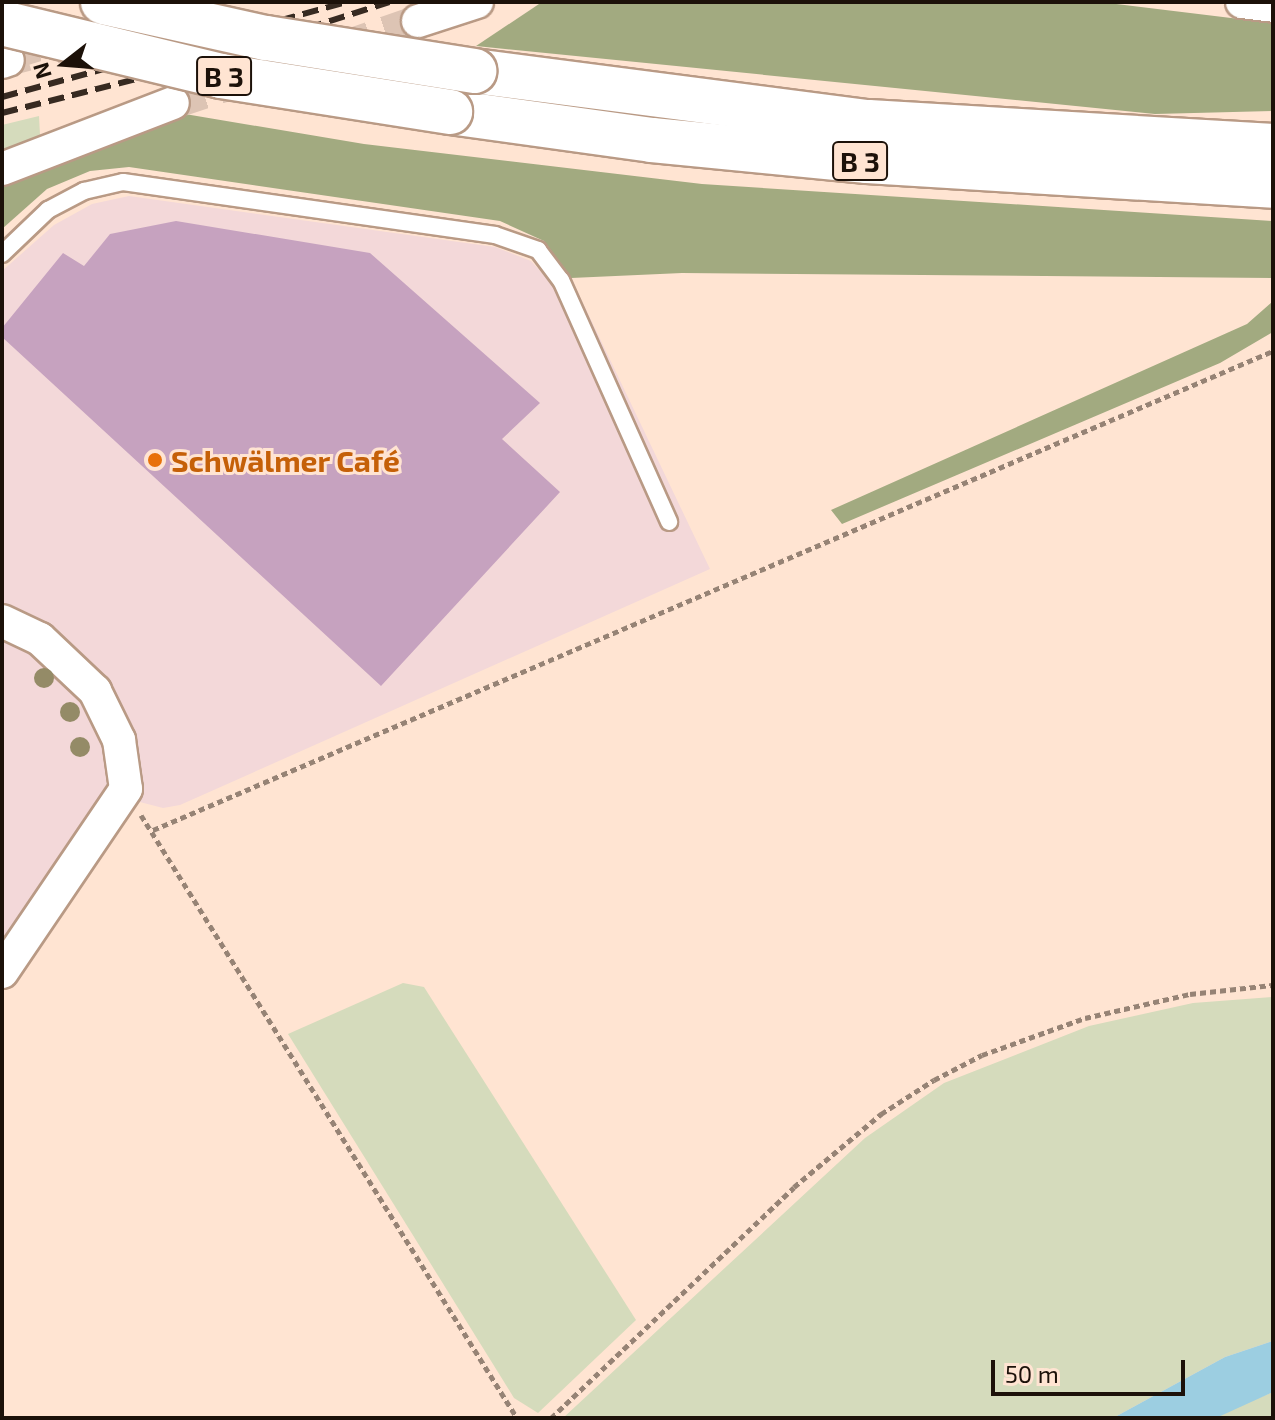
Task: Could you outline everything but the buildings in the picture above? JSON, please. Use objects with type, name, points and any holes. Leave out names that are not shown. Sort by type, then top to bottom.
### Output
[{"type":"highway","name":"B 3","points":[[103,2],[266,38],[474,71],[869,122],[1273,146]]},
{"type":"highway","name":"B 3","points":[[4,48],[221,76],[652,140],[867,161],[1273,186]]},
{"type":"street","points":[[418,21],[477,2]]},
{"type":"street","points":[[1242,2],[1273,6]]},
{"type":"street","points":[[2,169],[173,103]]},
{"type":"street","points":[[2,621],[40,639],[95,691],[125,761],[126,789],[120,804],[2,972]]},
{"type":"lane","points":[[2,254],[48,210],[84,191],[123,182],[495,235],[538,250],[561,280],[669,522]]},
{"type":"path","points":[[153,830],[1273,351]]},
{"type":"path","points":[[120,804],[138,812],[153,830],[517,1418]]},
{"type":"path","points":[[551,1418],[794,1187],[881,1114],[934,1080],[982,1055],[1085,1018],[1190,994],[1273,985]]},
{"type":"shaded area","points":[[129,196],[495,247],[531,261],[553,285],[571,278],[710,569],[180,805],[163,808],[113,795],[2,951],[2,271],[54,225],[92,204]]},
{"type":"green space","points":[[542,2],[1100,2],[1273,23],[1273,111],[1155,114],[476,46]]},
{"type":"green space","points":[[179,113],[364,144],[702,184],[1273,221],[1273,278],[682,273],[571,278],[544,241],[500,221],[129,167],[90,171],[47,189],[2,229],[2,185]]},
{"type":"green space","points":[[39,116],[40,135],[2,154],[2,125]]},
{"type":"green space","points":[[1273,301],[1273,332],[1220,363],[842,524],[831,510],[1247,324]]},
{"type":"green space","points":[[403,983],[424,987],[636,1320],[538,1413],[514,1398],[288,1034]]},
{"type":"green space","points":[[1273,997],[1273,1341],[1225,1357],[1113,1418],[563,1418],[865,1138],[944,1083],[1089,1026],[1193,1003]]},
{"type":"green space","points":[[1273,1392],[1273,1418],[1216,1418],[1219,1414]]},
{"type":"water","points":[[1273,1341],[1273,1392],[1216,1418],[1113,1418],[1225,1357]]},
{"type":"tunnel","points":[[8,60],[229,2]]},
{"type":"tunnel","points":[[340,48],[418,21]]},
{"type":"tunnel","points":[[173,103],[243,80]]},
{"type":"railway","points":[[2,97],[346,2]]},
{"type":"railway","points":[[2,113],[192,65],[389,2]]},
{"type":"place","name":"Schwälmer Café","points":[[155,460]]}]
